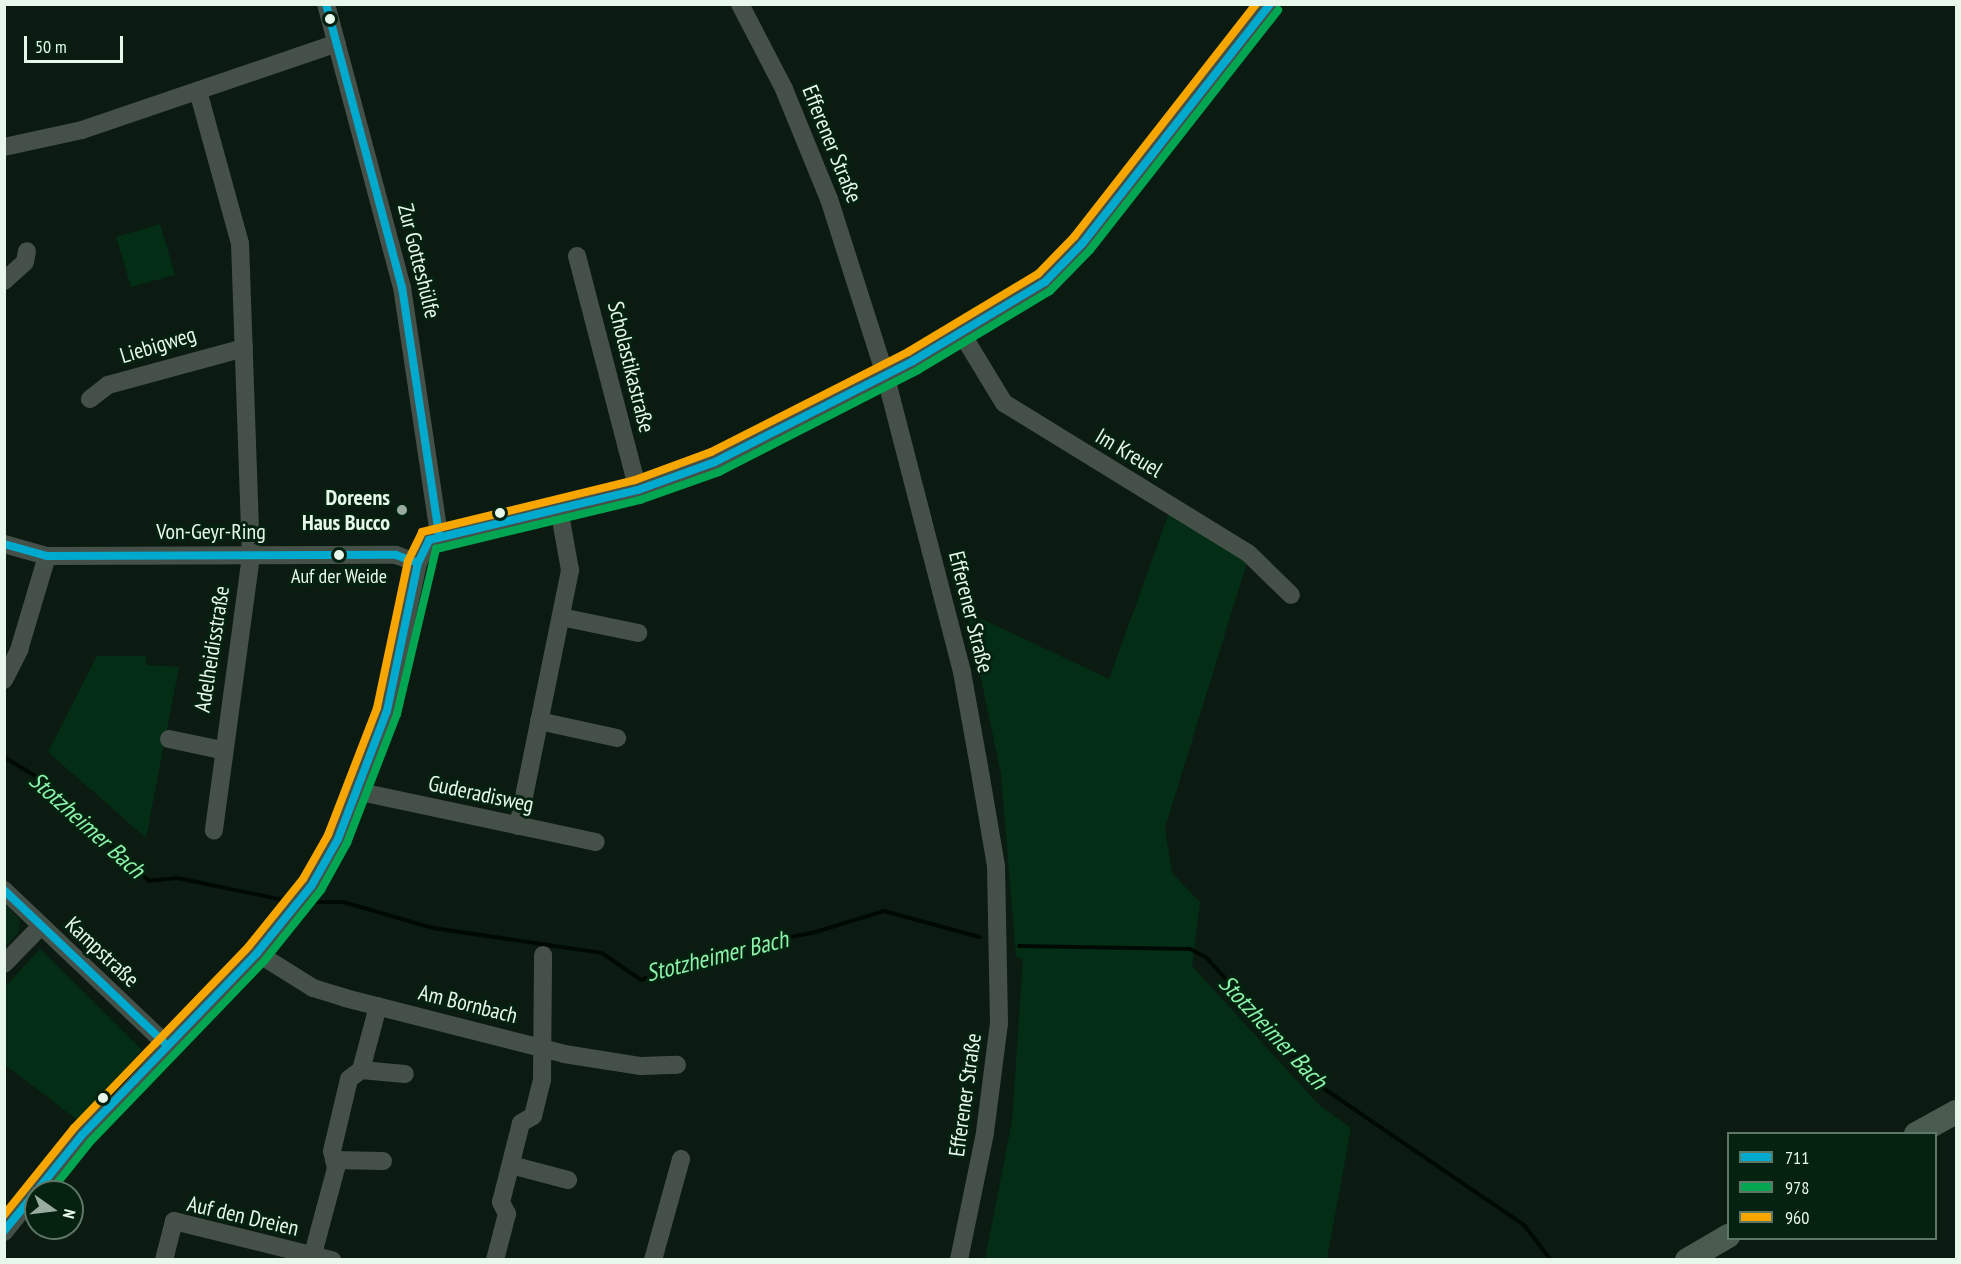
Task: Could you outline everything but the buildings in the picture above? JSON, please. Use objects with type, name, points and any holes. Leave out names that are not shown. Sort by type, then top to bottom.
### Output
[{"type":"main road","points":[[1920,1132],[1956,1112]]},
{"type":"main road","points":[[1687,1260],[1727,1237]]},
{"type":"street","name":"Zur Gotteshülfe","points":[[326,4],[416,349],[439,534]]},
{"type":"street","name":"Efferener Straße","points":[[740,4],[784,89],[830,199],[885,374],[962,672],[996,866],[999,1023],[985,1133],[959,1260]]},
{"type":"street","points":[[4,1232],[82,1135],[257,953],[312,885],[357,791],[387,711],[422,548],[439,534],[638,490],[715,462],[962,334],[1045,282],[1082,244],[1270,4]]},
{"type":"street","points":[[4,147],[82,130],[337,43]]},
{"type":"street","points":[[198,91],[240,243],[251,556]]},
{"type":"street","points":[[4,281],[25,262],[27,251]]},
{"type":"street","name":"Scholastikastraße","points":[[578,256],[638,490]]},
{"type":"street","name":"Im Kreuel","points":[[962,334],[1004,403],[1248,554],[1291,595]]},
{"type":"street","name":"Liebigweg","points":[[90,399],[108,385],[244,348]]},
{"type":"street","points":[[518,826],[561,617],[570,558],[559,509]]},
{"type":"street","name":"Von-Geyr-Ring","points":[[4,544],[47,556],[396,555],[418,563]]},
{"type":"street","points":[[4,680],[19,650],[47,556]]},
{"type":"street","name":"Adelheidisstraße","points":[[214,831],[225,768],[221,750],[251,556]]},
{"type":"street","points":[[561,617],[638,633]]},
{"type":"street","points":[[539,721],[617,738]]},
{"type":"street","points":[[169,739],[221,750]]},
{"type":"street","name":"Guderadisweg","points":[[357,791],[596,842]]},
{"type":"street","name":"Kampstraße","points":[[4,890],[40,927],[168,1046]]},
{"type":"street","points":[[4,964],[40,927]]},
{"type":"street","name":"Am Bornbach","points":[[257,953],[313,988],[378,1006],[544,1049],[641,1066],[677,1065]]},
{"type":"street","points":[[495,1260],[507,1214],[501,1202],[521,1123],[533,1116],[544,1049],[543,955]]},
{"type":"street","name":"Auf den Dreien","points":[[164,1260],[174,1221],[313,1254],[334,1160],[332,1151],[349,1079],[361,1070],[378,1006]]},
{"type":"street","points":[[361,1070],[405,1074]]},
{"type":"street","points":[[653,1260],[681,1159]]},
{"type":"street","points":[[334,1160],[383,1161]]},
{"type":"street","points":[[511,1165],[568,1180]]},
{"type":"street","points":[[313,1254],[332,1260]]},
{"type":"shaded area","points":[[160,224],[175,275],[131,287],[116,237]]},
{"type":"shaded area","points":[[1169,513],[1248,559],[1165,828],[1172,873],[1200,902],[1192,966],[1320,1106],[1351,1128],[1327,1259],[985,1259],[1012,1121],[1023,960],[1016,956],[1001,774],[967,612],[1109,679]]},
{"type":"shaded area","points":[[97,656],[146,656],[146,665],[179,667],[146,838],[48,752]]},
{"type":"shaded area","points":[[4,903],[20,920],[18,933],[5,947]]},
{"type":"shaded area","points":[[40,949],[142,1050],[80,1122],[5,1065],[5,987]]},
{"type":"waterway","name":"Stotzheimer Bach","points":[[4,757],[42,780],[149,881],[177,878],[279,899]]},
{"type":"waterway","name":"Stotzheimer Bach","points":[[315,902],[343,902],[433,928],[602,953],[641,980],[737,946],[812,933],[884,911],[980,937]]},
{"type":"waterway","name":"Stotzheimer Bach","points":[[1019,946],[1190,949],[1206,957],[1323,1088],[1524,1225],[1551,1260]]},
{"type":"transit line","name":"711","points":[[326,4],[402,287],[439,534]]},
{"type":"transit line","name":"960","points":[[4,1215],[74,1128],[249,946],[303,879],[328,835],[377,708],[408,561],[422,532],[635,480],[711,452],[908,352],[1038,274],[1074,237],[1256,4]]},
{"type":"transit line","name":"711","points":[[46,1180],[82,1135],[257,953],[312,885],[338,839],[387,711],[418,563],[429,540],[638,490],[715,462],[913,361],[1045,282],[1082,244],[1270,4]]},
{"type":"transit line","name":"978","points":[[60,1180],[90,1142],[265,960],[321,890],[347,843],[397,714],[436,549],[640,500],[719,472],[918,370],[1050,291],[1090,250],[1278,10]]},
{"type":"transit line","name":"711","points":[[4,544],[47,556],[396,555],[418,563]]},
{"type":"transit line","name":"711","points":[[4,890],[168,1046]]},
{"type":"transit line","name":"711","points":[[4,1231],[24,1207]]},
{"type":"place","name":"Doreens Haus Bucco","points":[[402,510]]},
{"type":"place","name":"Auf der Weide","points":[[339,555]]}]
